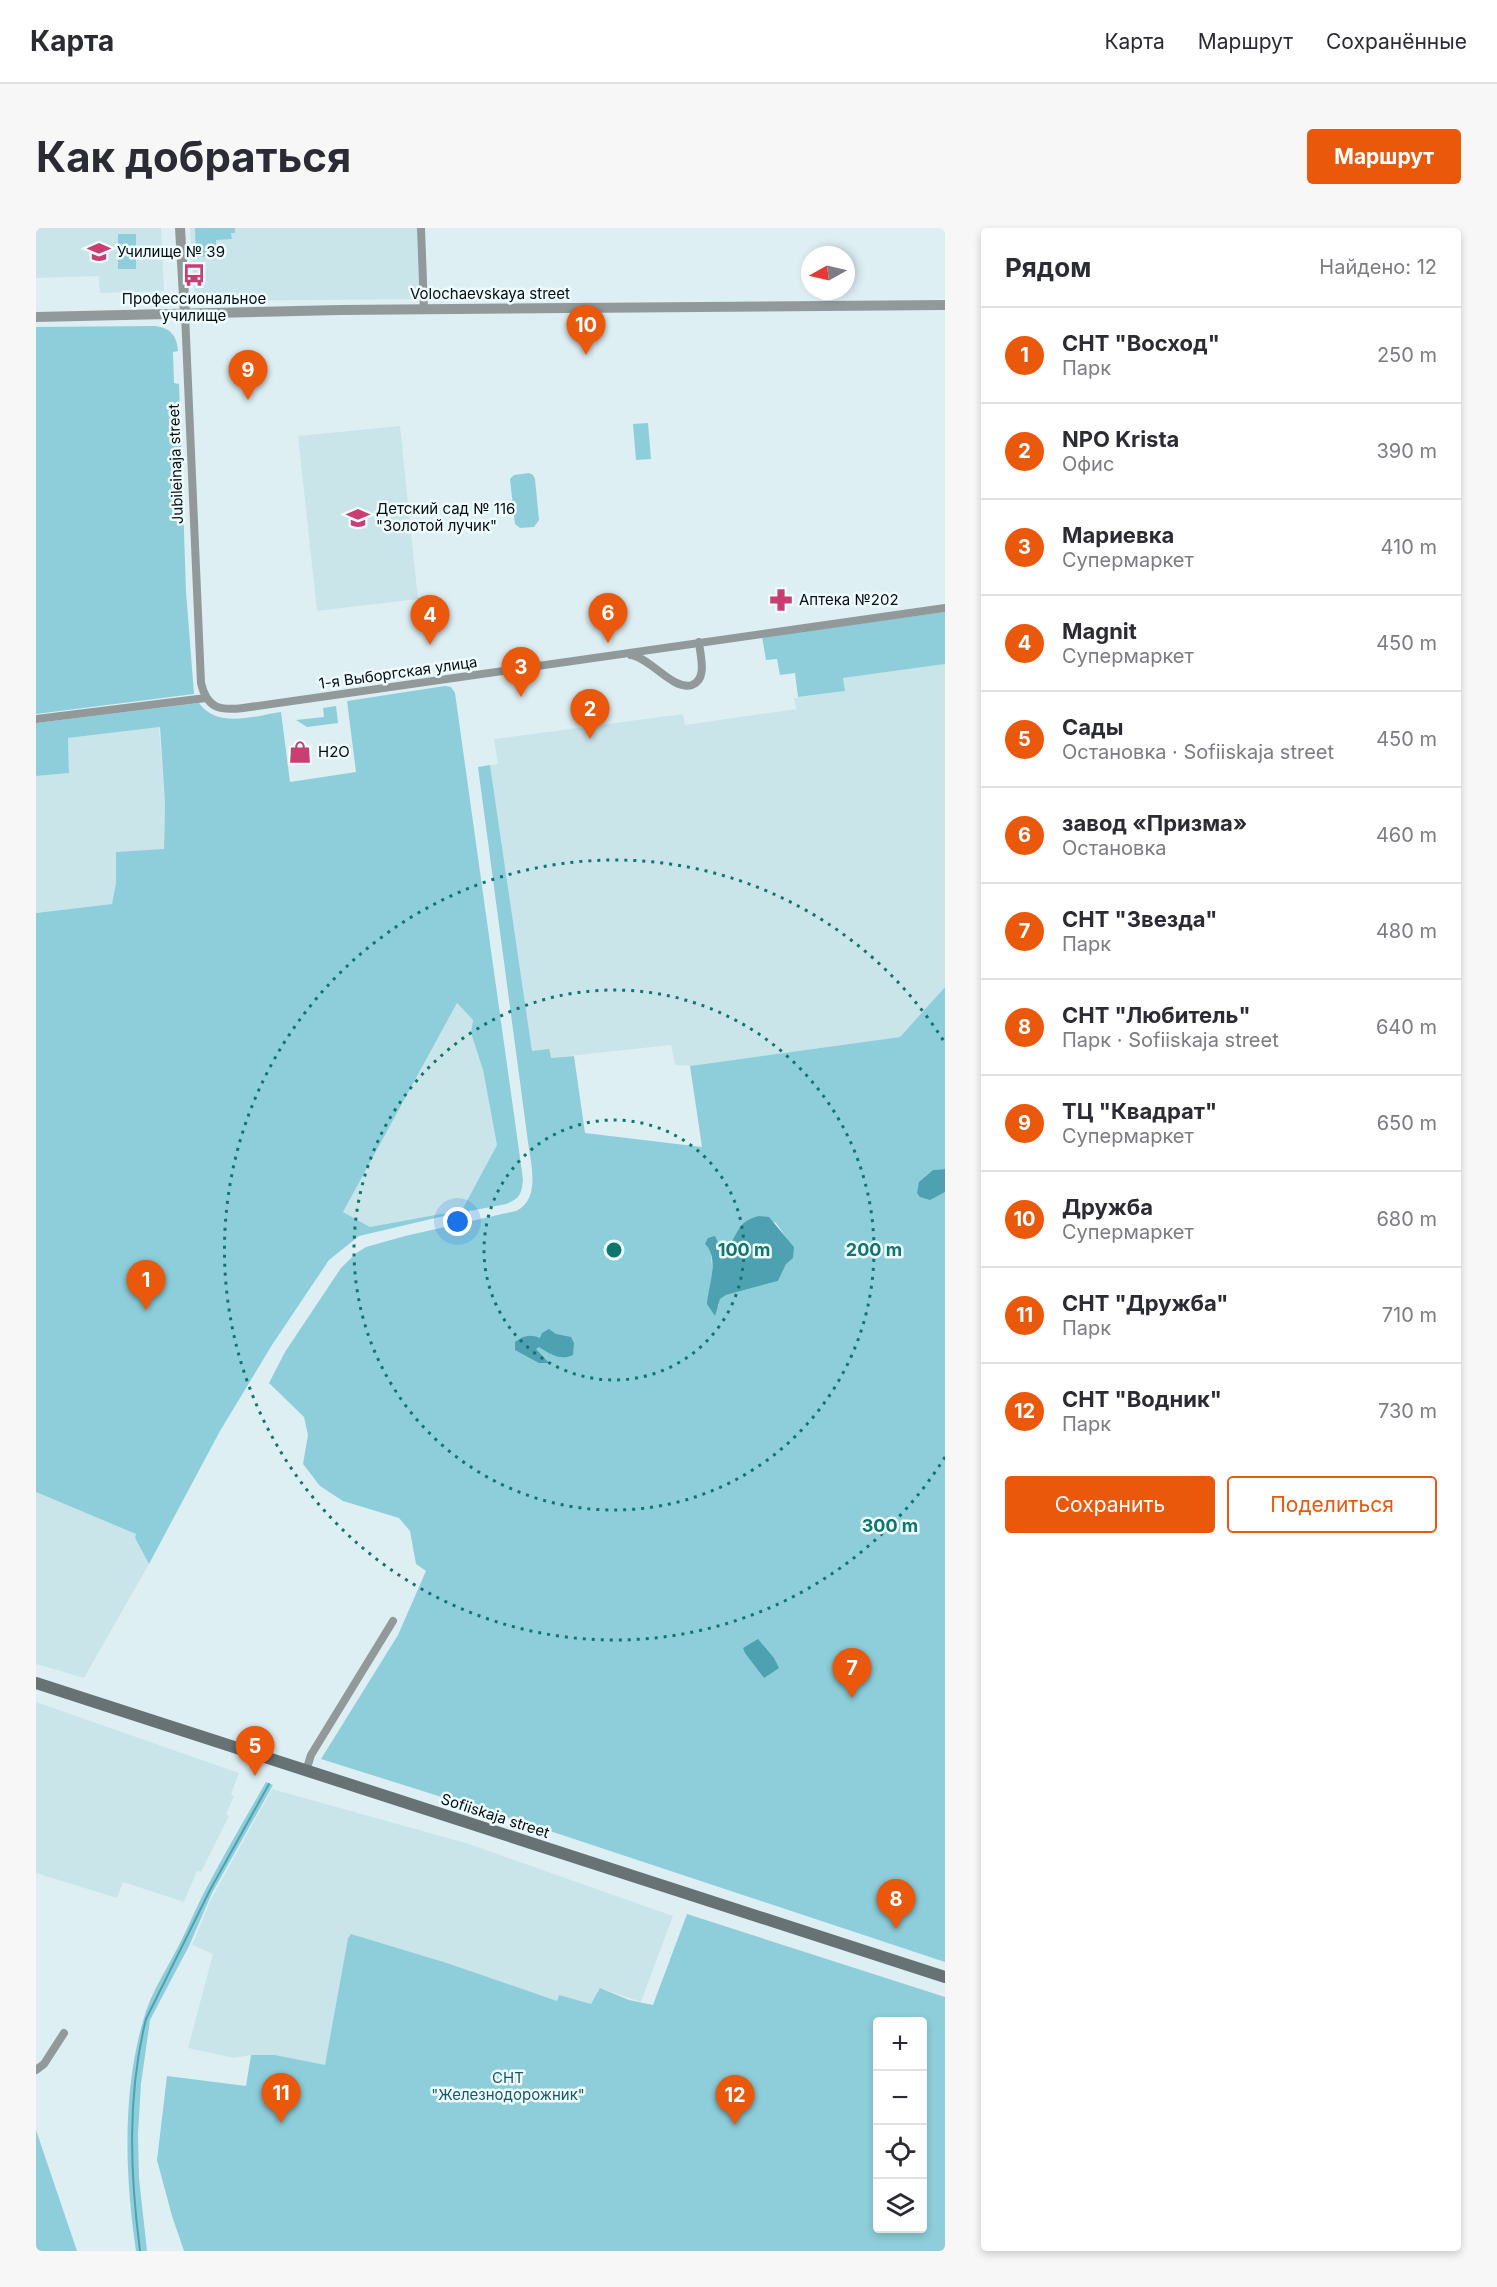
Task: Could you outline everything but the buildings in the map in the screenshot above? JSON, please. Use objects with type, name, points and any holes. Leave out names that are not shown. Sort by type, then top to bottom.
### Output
[{"type":"main road","name":"Sofiiskaja street","points":[[36,1683],[945,1977]]},
{"type":"street","name":"Jubileinaja street","points":[[180,228],[200,672],[206,698]]},
{"type":"street","points":[[421,228],[424,309]]},
{"type":"street","name":"Volochaevskaya street","points":[[36,317],[424,309],[945,305]]},
{"type":"street","name":"1-я Выборгская улица","points":[[36,719],[206,698],[220,708],[236,709],[945,608]]},
{"type":"street","points":[[624,655],[644,659],[678,685],[689,686],[694,684],[701,674],[699,642]]},
{"type":"street","points":[[306,1771],[311,1755],[393,1621]]},
{"type":"street","points":[[36,2070],[44,2064],[64,2033]]},
{"type":"shaded area","name":"Училище № 39","points":[[36,228],[161,228],[164,291],[100,293],[99,276],[36,278]]},
{"type":"shaded area","points":[[190,228],[418,228],[421,299],[205,301],[199,298],[194,291]]},
{"type":"shaded area","name":"Детский сад № 116 \"Золотой лучик\"","points":[[400,426],[418,599],[317,611],[298,436]]},
{"type":"shaded area","points":[[945,664],[945,987],[900,1037],[690,1066],[675,1065],[671,1045],[551,1058],[532,1051],[490,765],[498,764],[494,739],[683,714],[685,725],[796,709],[794,698],[844,691],[843,678]]},
{"type":"shaded area","points":[[159,727],[165,804],[164,850],[117,852],[113,904],[36,913],[36,776],[69,773],[68,738]]},
{"type":"shaded area","points":[[457,1003],[473,1020],[471,1033],[483,1070],[497,1145],[462,1210],[370,1227],[343,1212]]},
{"type":"shaded area","points":[[945,1169],[945,1192],[930,1200],[920,1197],[917,1193],[919,1182],[933,1170]]},
{"type":"shaded area","points":[[758,1216],[769,1217],[794,1247],[793,1258],[786,1264],[778,1281],[726,1295],[720,1299],[715,1316],[707,1304],[712,1257],[705,1244],[708,1238],[715,1236],[720,1247],[727,1247],[746,1221]]},
{"type":"shaded area","points":[[549,1329],[556,1334],[571,1337],[574,1343],[573,1355],[559,1357],[539,1347],[536,1349],[549,1363],[539,1363],[515,1350],[515,1342],[518,1340],[527,1336],[540,1338],[542,1333]]},
{"type":"shaded area","points":[[36,1492],[137,1534],[135,1538],[149,1564],[84,1678],[36,1664]]},
{"type":"shaded area","points":[[758,1639],[774,1658],[779,1668],[764,1678],[743,1648]]},
{"type":"shaded area","points":[[36,1702],[239,1773],[231,1795],[234,1796],[226,1814],[229,1816],[201,1872],[197,1871],[184,1902],[123,1882],[117,1898],[36,1873]]},
{"type":"shaded area","points":[[272,1789],[469,1844],[673,1916],[641,2002],[600,1988],[592,2004],[559,1996],[557,2002],[447,1963],[351,1934],[348,1938],[325,2066],[275,2055],[234,2058],[188,2048],[213,1954],[192,1945],[211,1899]]},
{"type":"green space","points":[[195,228],[235,228],[235,233],[231,233],[232,239],[216,240],[216,256],[196,257]]},
{"type":"green space","points":[[118,234],[136,234],[136,269],[118,269]]},
{"type":"green space","points":[[155,326],[172,334],[178,351],[173,352],[174,383],[179,384],[186,591],[194,694],[36,714],[36,327]]},
{"type":"green space","points":[[648,423],[651,459],[636,460],[633,424]]},
{"type":"green space","points":[[529,473],[535,479],[539,520],[534,527],[520,528],[515,524],[510,479],[514,475]]},
{"type":"green space","points":[[945,612],[945,664],[843,678],[845,691],[798,697],[795,673],[780,675],[777,659],[766,660],[762,637]]},
{"type":"green space","points":[[445,686],[451,687],[455,693],[523,1179],[522,1188],[517,1198],[506,1204],[359,1236],[329,1260],[272,1345],[220,1431],[149,1564],[135,1538],[136,1534],[36,1492],[36,913],[112,904],[116,883],[116,852],[164,849],[165,804],[160,727],[68,738],[69,773],[36,776],[36,723],[199,703],[216,716],[226,718],[248,718],[281,712],[290,782],[356,772],[347,701]],"holes":[[[457,1003],[473,1020],[471,1033],[483,1070],[497,1145],[462,1210],[370,1227],[343,1212]]]},
{"type":"green space","points":[[336,706],[338,723],[307,727],[296,720],[324,717],[323,708]]},
{"type":"green space","points":[[490,765],[532,1051],[549,1049],[551,1058],[574,1056],[585,1133],[702,1147],[690,1066],[900,1037],[945,987],[945,1169],[933,1170],[925,1177],[935,1195],[945,1192],[945,1962],[559,1834],[321,1759],[398,1635],[426,1571],[416,1564],[410,1531],[399,1518],[343,1501],[320,1486],[303,1464],[308,1435],[304,1417],[269,1383],[285,1352],[341,1268],[355,1254],[366,1247],[405,1236],[516,1211],[524,1206],[532,1190],[531,1161],[478,767]],"holes":[[[758,1216],[776,1223],[788,1240],[786,1263],[778,1281],[726,1295],[719,1299],[719,1306],[708,1295],[712,1272],[710,1249],[717,1244],[720,1247],[727,1247],[742,1225],[751,1218]]]},
{"type":"green space","points":[[266,1782],[273,1785],[212,1893],[189,1946],[150,2020],[141,2084],[138,2134],[139,2178],[147,2251],[136,2251],[128,2165],[129,2106],[131,2077],[146,2010],[204,1892]]},
{"type":"green space","name":"СНТ \"Железнодорожник\"","points":[[687,1914],[945,1997],[945,2251],[184,2251],[157,2160],[167,2076],[246,2086],[251,2055],[275,2055],[325,2065],[348,1938],[351,1934],[447,1963],[557,2001],[559,1995],[591,2004],[600,1988],[629,2000],[653,2005]]},
{"type":"green space","points":[[36,2130],[77,2251],[36,2251]]},
{"type":"waterway","points":[[140,2251],[134,2193],[132,2135],[136,2076],[146,2019],[210,1890],[269,1784]]},
{"type":"place","name":"Училище № 39","points":[[99,252]]},
{"type":"place","name":"Профессиональное училище","points":[[194,275]]},
{"type":"place","name":"Дружба","points":[[586,355]]},
{"type":"place","name":"ТЦ \"Квадрат\"","points":[[248,400]]},
{"type":"place","name":"Детский сад № 116 \"Золотой лучик\"","points":[[358,518]]},
{"type":"place","name":"Аптека №202","points":[[781,600]]},
{"type":"place","name":"завод «Призма»","points":[[608,643]]},
{"type":"place","name":"Magnit","points":[[430,645]]},
{"type":"place","name":"Мариевка","points":[[521,697]]},
{"type":"place","name":"NPO Krista","points":[[590,739]]},
{"type":"place","name":"H2O","points":[[300,752]]},
{"type":"place","name":"СНТ \"Восход\"","points":[[146,1310]]},
{"type":"place","name":"СНТ \"Звезда\"","points":[[852,1698]]},
{"type":"place","name":"Сады","points":[[255,1776]]},
{"type":"place","name":"СНТ \"Любитель\"","points":[[896,1929]]},
{"type":"place","name":"СНТ \"Дружба\"","points":[[281,2123]]},
{"type":"place","name":"СНТ \"Водник\"","points":[[735,2125]]}]
